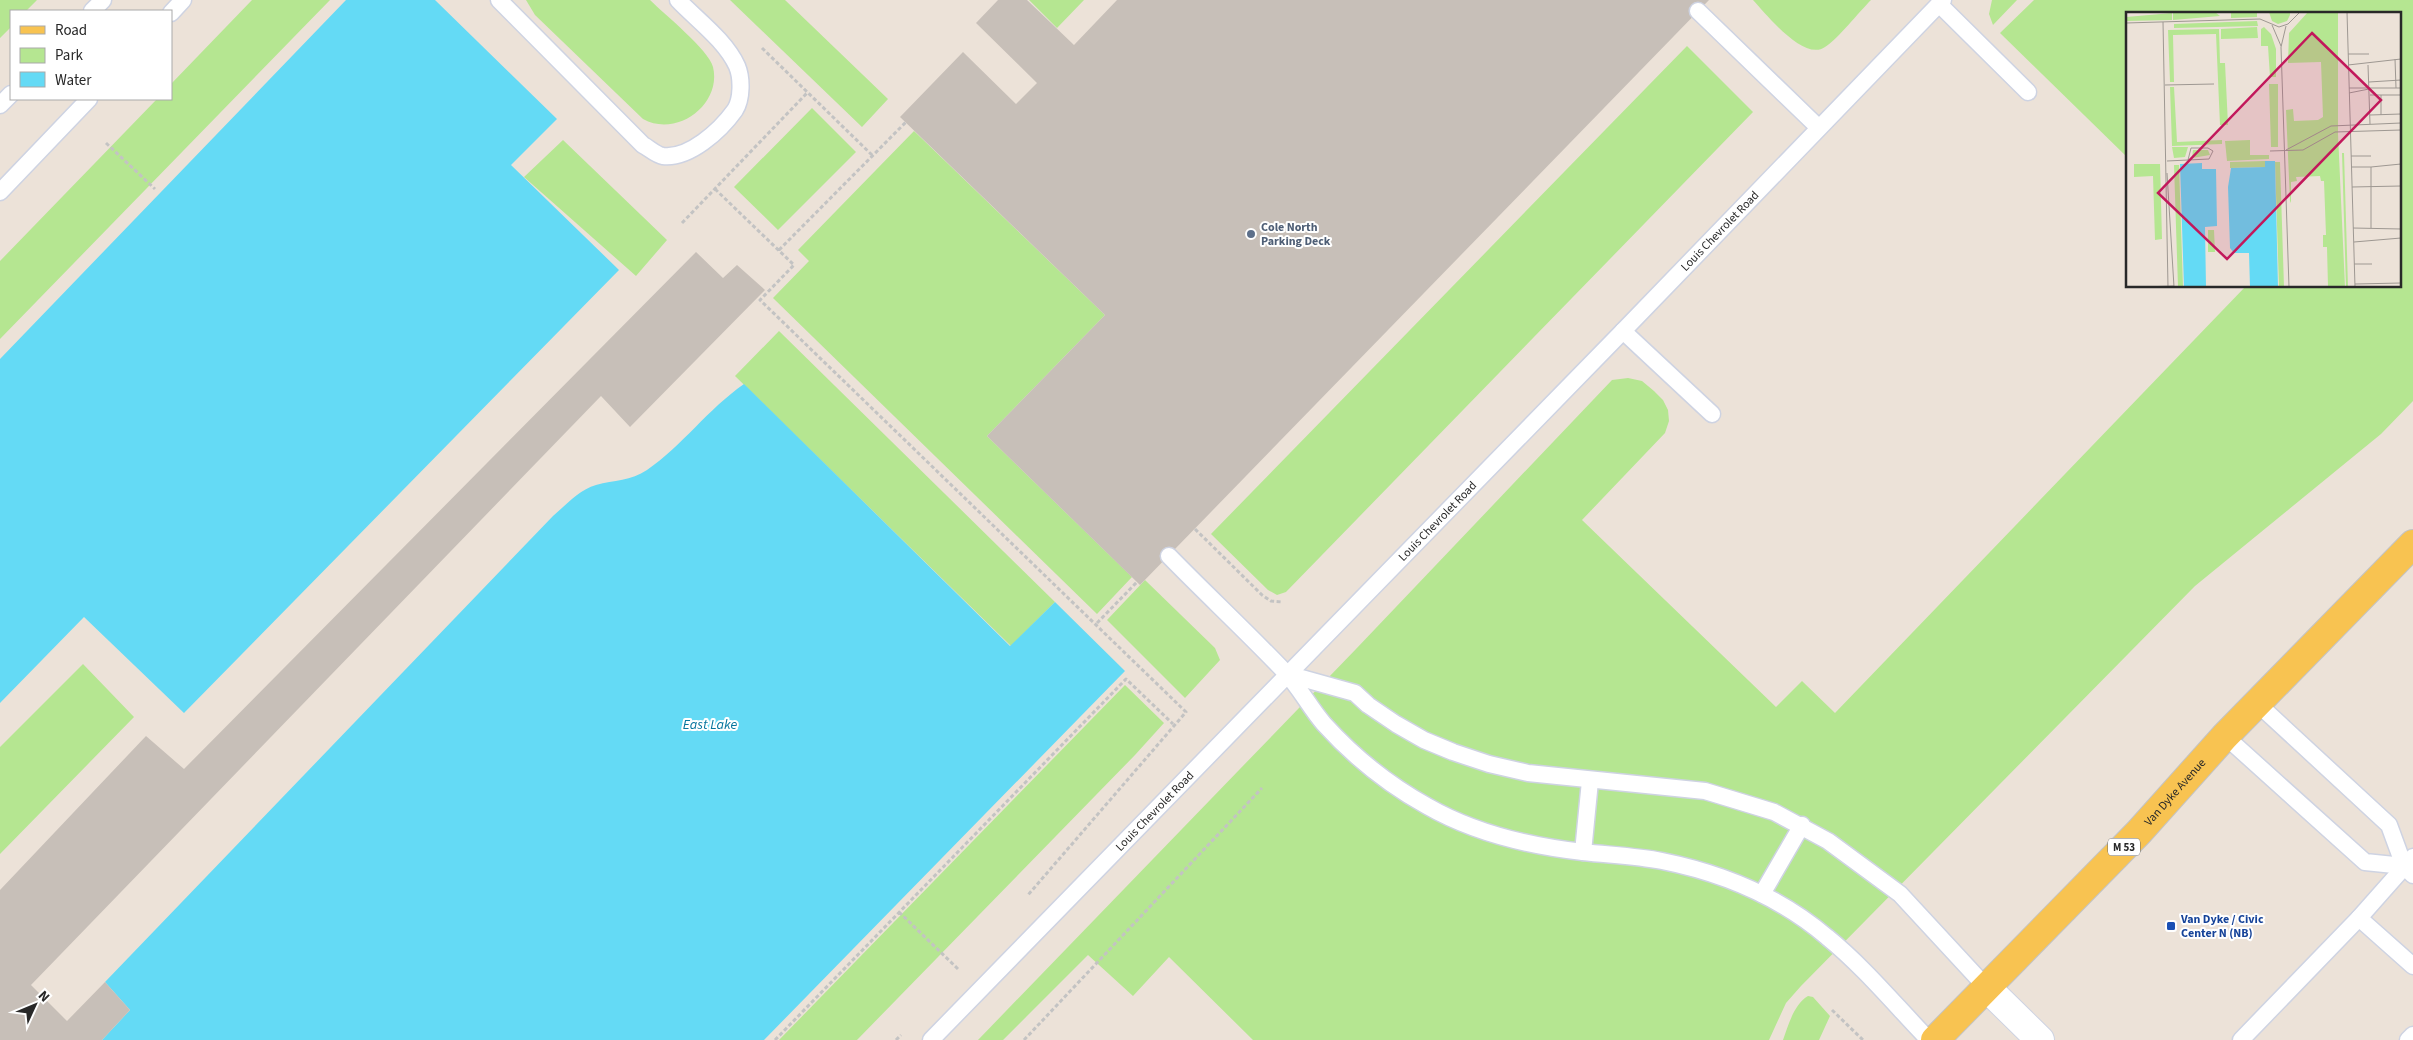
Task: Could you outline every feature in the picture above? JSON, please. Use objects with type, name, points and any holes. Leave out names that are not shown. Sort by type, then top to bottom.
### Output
[{"type":"main road","name":"Van Dyke Avenue","points":[[1935,1040],[2139,832],[2225,736],[2413,544]]},
{"type":"street","points":[[1986,987],[2040,1040]]},
{"type":"lane","points":[[93,10],[103,0]]},
{"type":"lane","points":[[172,12],[183,0]]},
{"type":"lane","points":[[499,0],[643,145],[661,156],[681,155],[701,145],[736,110],[741,90],[738,66],[725,47],[678,0]]},
{"type":"lane","points":[[1941,2],[2028,92]]},
{"type":"lane","name":"Louis Chevrolet Road","points":[[930,1040],[1624,331],[1818,127],[1941,2]]},
{"type":"lane","points":[[1698,11],[1818,127]]},
{"type":"lane","points":[[0,105],[10,95]]},
{"type":"lane","points":[[0,192],[88,100]]},
{"type":"lane","points":[[1624,331],[1712,414]]},
{"type":"lane","points":[[1168,556],[1287,674],[1324,724],[1372,769],[1395,786],[1427,806],[1462,824],[1496,835],[1542,846],[1662,861],[1713,874],[1762,894],[1809,923],[1829,938],[1929,1040]]},
{"type":"lane","points":[[1287,674],[1355,693],[1368,705],[1396,724],[1453,752],[1528,773],[1590,781],[1668,786],[1705,791],[1774,812],[1802,825],[1853,858],[1900,894],[1986,987]]},
{"type":"lane","points":[[2258,704],[2390,825],[2410,866]]},
{"type":"lane","points":[[2225,736],[2365,862],[2410,866]]},
{"type":"lane","points":[[1583,852],[1590,781]]},
{"type":"lane","points":[[1762,894],[1802,825]]},
{"type":"lane","points":[[2241,1040],[2410,866]]},
{"type":"lane","points":[[2359,918],[2413,966]]},
{"type":"lane","points":[[2408,1040],[2413,1035]]},
{"type":"path","points":[[761,46],[872,156]]},
{"type":"path","points":[[682,223],[808,92]]},
{"type":"path","points":[[778,250],[906,122]]},
{"type":"path","points":[[106,142],[155,189]]},
{"type":"path","points":[[715,189],[794,265],[760,300],[1097,623],[1186,712],[1026,898]]},
{"type":"path","points":[[1195,529],[1262,595],[1271,601],[1282,602]]},
{"type":"path","points":[[1097,623],[1137,582]]},
{"type":"path","points":[[775,1040],[1126,679],[1173,725]]},
{"type":"path","points":[[1024,1040],[1262,788]]},
{"type":"path","points":[[900,912],[962,973]]},
{"type":"path","points":[[1832,1010],[1863,1040]]},
{"type":"path","points":[[896,1040],[903,1033]]},
{"type":"green space","points":[[0,0],[37,0],[27,10],[10,10],[10,28],[0,38]]},
{"type":"green space","points":[[252,0],[330,0],[0,339],[0,261],[156,100],[172,100],[172,83]]},
{"type":"green space","points":[[526,0],[650,0],[695,42],[710,60],[713,67],[714,81],[711,93],[704,105],[682,121],[670,124],[656,124],[643,119],[535,15]]},
{"type":"green space","points":[[730,0],[785,0],[888,99],[862,127]]},
{"type":"green space","points":[[1029,0],[1084,0],[1057,28]]},
{"type":"green space","points":[[1753,0],[1871,0],[1836,38],[1825,47],[1816,50],[1796,42],[1776,25]]},
{"type":"green space","points":[[1992,0],[2017,0],[1993,25],[1989,14]]},
{"type":"green space","points":[[2034,0],[2413,0],[2413,401],[2381,434],[2195,586],[1801,986],[1786,1003],[1769,1040],[1253,1040],[1169,957],[1133,996],[1088,955],[1003,1040],[978,1040],[1356,649],[1612,380],[1628,378],[1642,381],[1663,400],[1668,410],[1669,421],[1665,433],[1582,520],[1776,707],[1802,681],[1835,713],[2244,288],[2400,288],[2400,12],[2126,12],[2126,156],[2000,33]]},
{"type":"green space","points":[[1687,46],[1753,112],[1286,592],[1277,595],[1268,590],[1211,534]]},
{"type":"green space","points":[[812,108],[856,152],[778,230],[734,187]]},
{"type":"green space","points":[[914,131],[1105,315],[987,436],[1132,577],[1097,614],[773,298],[809,261],[798,250]]},
{"type":"green space","points":[[563,140],[667,240],[636,276],[524,177]]},
{"type":"green space","points":[[779,331],[1055,602],[1011,646],[735,376]]},
{"type":"green space","points":[[1145,580],[1215,648],[1220,660],[1185,698],[1107,620]]},
{"type":"green space","points":[[83,664],[134,717],[0,854],[0,747]]},
{"type":"green space","points":[[1125,685],[1164,723],[1135,755],[857,1040],[779,1040]]},
{"type":"green space","points":[[1808,996],[1813,997],[1830,1016],[1819,1040],[1783,1040],[1795,1010]]},
{"type":"water","points":[[346,0],[435,0],[557,119],[511,165],[619,270],[184,713],[84,617],[0,703],[0,359]]},
{"type":"water","name":"East Lake","points":[[744,384],[1010,646],[1055,602],[1125,671],[764,1040],[102,1040],[130,1010],[105,982],[553,516],[573,498],[590,487],[629,478],[647,470],[672,450]]},
{"type":"building","name":"Cole North Parking Deck","points":[[998,0],[1027,0],[1074,45],[1117,0],[1709,0],[1140,585],[987,436],[1105,315],[900,117],[963,52],[1016,104],[1037,83],[976,23]]},
{"type":"building","points":[[696,252],[723,278],[737,265],[765,290],[630,427],[601,396],[31,985],[67,1021],[105,982],[130,1010],[102,1040],[0,1040],[0,890],[146,736],[184,769]]},
{"type":"place","name":"Cole North Parking Deck","points":[[1251,234]]},
{"type":"place","name":"Van Dyke / Civic Center N (NB)","points":[[2171,926]]}]
